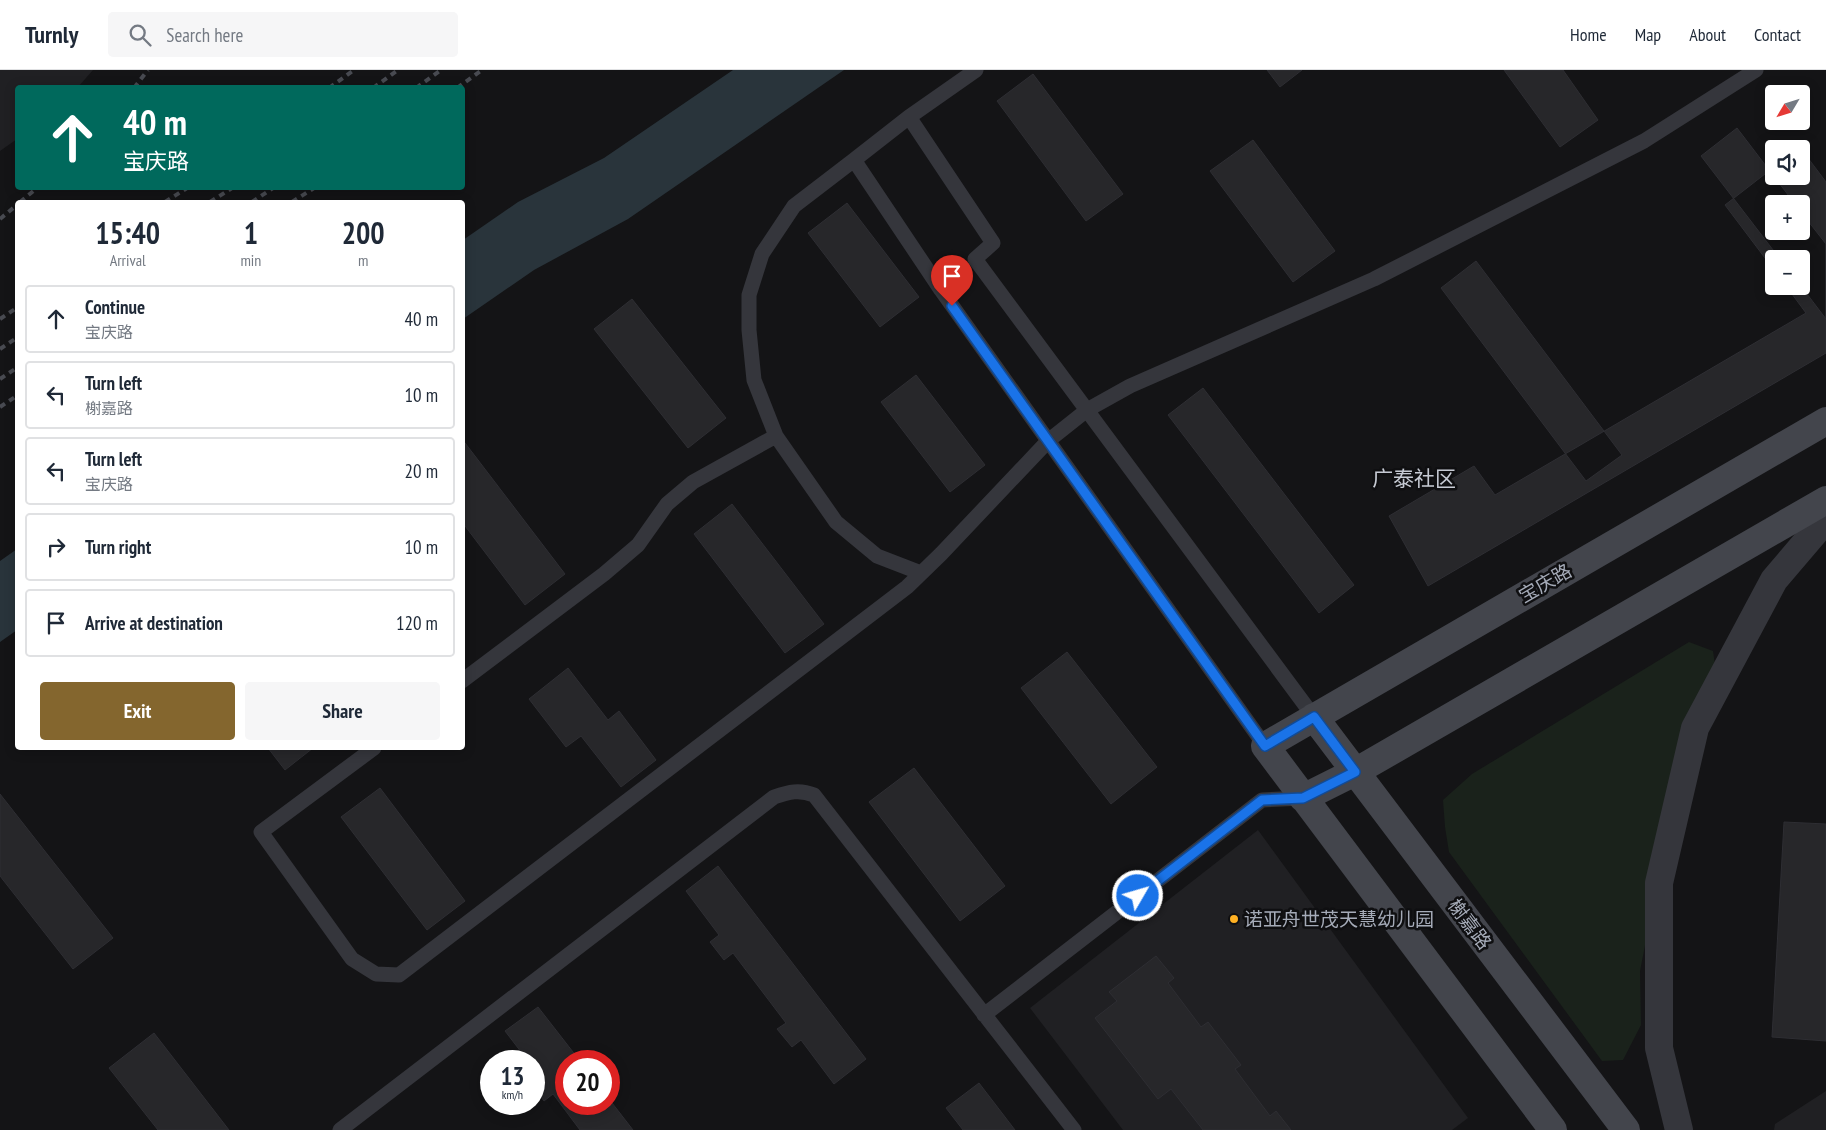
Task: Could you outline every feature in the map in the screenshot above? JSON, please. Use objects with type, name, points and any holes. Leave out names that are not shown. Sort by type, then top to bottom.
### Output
[{"type":"main road","name":"宝庆路","points":[[1265,746],[1826,420]]},
{"type":"main road","points":[[1303,798],[1355,772],[1826,500]]},
{"type":"main road","name":"榭嘉路","points":[[1314,717],[1626,1130]]},
{"type":"main road","points":[[1265,746],[1553,1130]]},
{"type":"street","points":[[1679,1130],[1659,1048],[1659,883],[1695,728],[1774,580],[1826,519]]},
{"type":"lane","points":[[921,573],[877,556],[836,522],[776,436],[754,380],[749,330],[749,295],[762,254],[794,206],[909,117],[976,70]]},
{"type":"lane","points":[[371,750],[260,832],[352,959],[376,974],[399,975],[907,587],[941,554],[1048,441],[1087,410],[1130,386],[1374,279],[1644,141],[1756,70]]},
{"type":"lane","points":[[909,117],[993,243],[975,259],[1314,717]]},
{"type":"lane","points":[[854,160],[941,290],[1265,746]]},
{"type":"lane","points":[[465,679],[604,574],[638,545],[666,504],[693,482],[776,436]]},
{"type":"lane","points":[[340,1130],[774,797],[792,791],[803,790],[814,795],[1074,1130]]},
{"type":"lane","points":[[984,1015],[1262,800],[1303,798]]},
{"type":"shaded area","points":[[0,70],[93,70],[80,85],[15,85],[15,140],[0,151]]},
{"type":"shaded area","points":[[733,70],[844,70],[628,219],[534,270],[465,318],[465,239],[518,202],[604,158]]},
{"type":"shaded area","points":[[15,550],[15,631],[0,642],[0,561]]},
{"type":"shaded area","points":[[1689,642],[1713,651],[1716,672],[1681,728],[1652,910],[1640,971],[1641,1025],[1623,1060],[1602,1061],[1449,852],[1443,800],[1472,774]]},
{"type":"shaded area","name":"诺亚舟世茂天慧幼儿园","points":[[1258,830],[1468,1118],[1452,1130],[1123,1130],[1030,1008]]},
{"type":"shaded area","points":[[1826,1091],[1826,1130],[1774,1130],[1775,1124]]},
{"type":"building","points":[[1267,70],[1302,70],[1280,87]]},
{"type":"building","points":[[1504,70],[1563,70],[1598,120],[1560,147]]},
{"type":"building","points":[[1033,74],[1123,194],[1086,221],[997,101]]},
{"type":"building","points":[[1737,128],[1765,165],[1765,185],[1780,185],[1788,195],[1765,195],[1765,239],[1701,156]]},
{"type":"building","points":[[1253,140],[1335,251],[1293,282],[1210,171]]},
{"type":"building","points":[[1810,161],[1826,182],[1826,353],[1428,586],[1389,516],[1474,466],[1495,495],[1806,313],[1793,295],[1810,295],[1810,250],[1765,250],[1765,258],[1725,205],[1765,174],[1765,185],[1810,185]]},
{"type":"building","points":[[847,203],[919,297],[880,327],[808,233]]},
{"type":"building","points":[[1810,224],[1826,244],[1826,319],[1808,295],[1810,295],[1810,250],[1773,250],[1765,240],[1810,240]]},
{"type":"building","points":[[1476,261],[1622,455],[1586,481],[1441,288]]},
{"type":"building","points":[[632,299],[726,418],[688,448],[594,329]]},
{"type":"building","points":[[916,375],[985,465],[950,492],[881,402]]},
{"type":"building","points":[[1203,388],[1354,585],[1319,613],[1168,415]]},
{"type":"building","points":[[465,443],[565,574],[525,605],[465,526]]},
{"type":"building","points":[[732,504],[824,624],[785,653],[694,534]]},
{"type":"building","points":[[1067,652],[1157,767],[1111,804],[1021,688]]},
{"type":"building","points":[[568,668],[608,720],[619,711],[656,760],[621,787],[581,736],[566,747],[529,699]]},
{"type":"building","points":[[270,750],[310,750],[285,770]]},
{"type":"building","points":[[914,768],[1005,886],[960,921],[869,802]]},
{"type":"building","points":[[380,788],[465,901],[427,930],[341,817]]},
{"type":"building","points":[[0,794],[113,938],[73,969],[0,876]]},
{"type":"building","points":[[1784,822],[1826,824],[1826,1041],[1772,1037]]},
{"type":"building","points":[[718,866],[866,1059],[834,1084],[801,1040],[792,1047],[777,1029],[786,1023],[733,953],[724,960],[710,942],[719,935],[686,891]]},
{"type":"building","points":[[1156,956],[1174,978],[1168,983],[1201,1027],[1208,1022],[1241,1065],[1235,1069],[1270,1116],[1276,1111],[1291,1130],[1203,1130],[1171,1089],[1158,1099],[1095,1018],[1117,1001],[1109,992]]},
{"type":"building","points":[[538,1007],[571,1050],[555,1050],[555,1097],[553,1094],[545,1100],[545,1050],[520,1050],[505,1031]]},
{"type":"building","points":[[154,1033],[229,1130],[158,1130],[109,1068]]},
{"type":"building","points":[[979,1083],[1015,1130],[963,1130],[946,1108]]},
{"type":"building","points":[[620,1113],[633,1130],[580,1130],[569,1115],[620,1115]]},
{"type":"railway","points":[[136,85],[148,70]]},
{"type":"railway","points":[[333,85],[354,70]]},
{"type":"railway","points":[[377,85],[398,70]]},
{"type":"railway","points":[[420,85],[441,70]]},
{"type":"railway","points":[[461,85],[482,70]]},
{"type":"railway","points":[[22,200],[35,190]]},
{"type":"railway","points":[[168,200],[184,190]]},
{"type":"railway","points":[[213,200],[229,190]]},
{"type":"railway","points":[[255,200],[270,190]]},
{"type":"railway","points":[[295,200],[311,190]]},
{"type":"railway","points":[[0,219],[15,206]]},
{"type":"railway","points":[[0,319],[15,309]]},
{"type":"railway","points":[[0,349],[15,339]]},
{"type":"railway","points":[[0,379],[15,369]]},
{"type":"railway","points":[[0,407],[15,397]]},
{"type":"place","name":"诺亚舟世茂天慧幼儿园","points":[[1234,919]]},
{"type":"district","name":"广泰社区","points":[[1414,478]]},
{"type":"route","points":[[952,306],[1265,746],[1314,717],[1355,772],[1303,798],[1262,800],[1138,896]]}]
